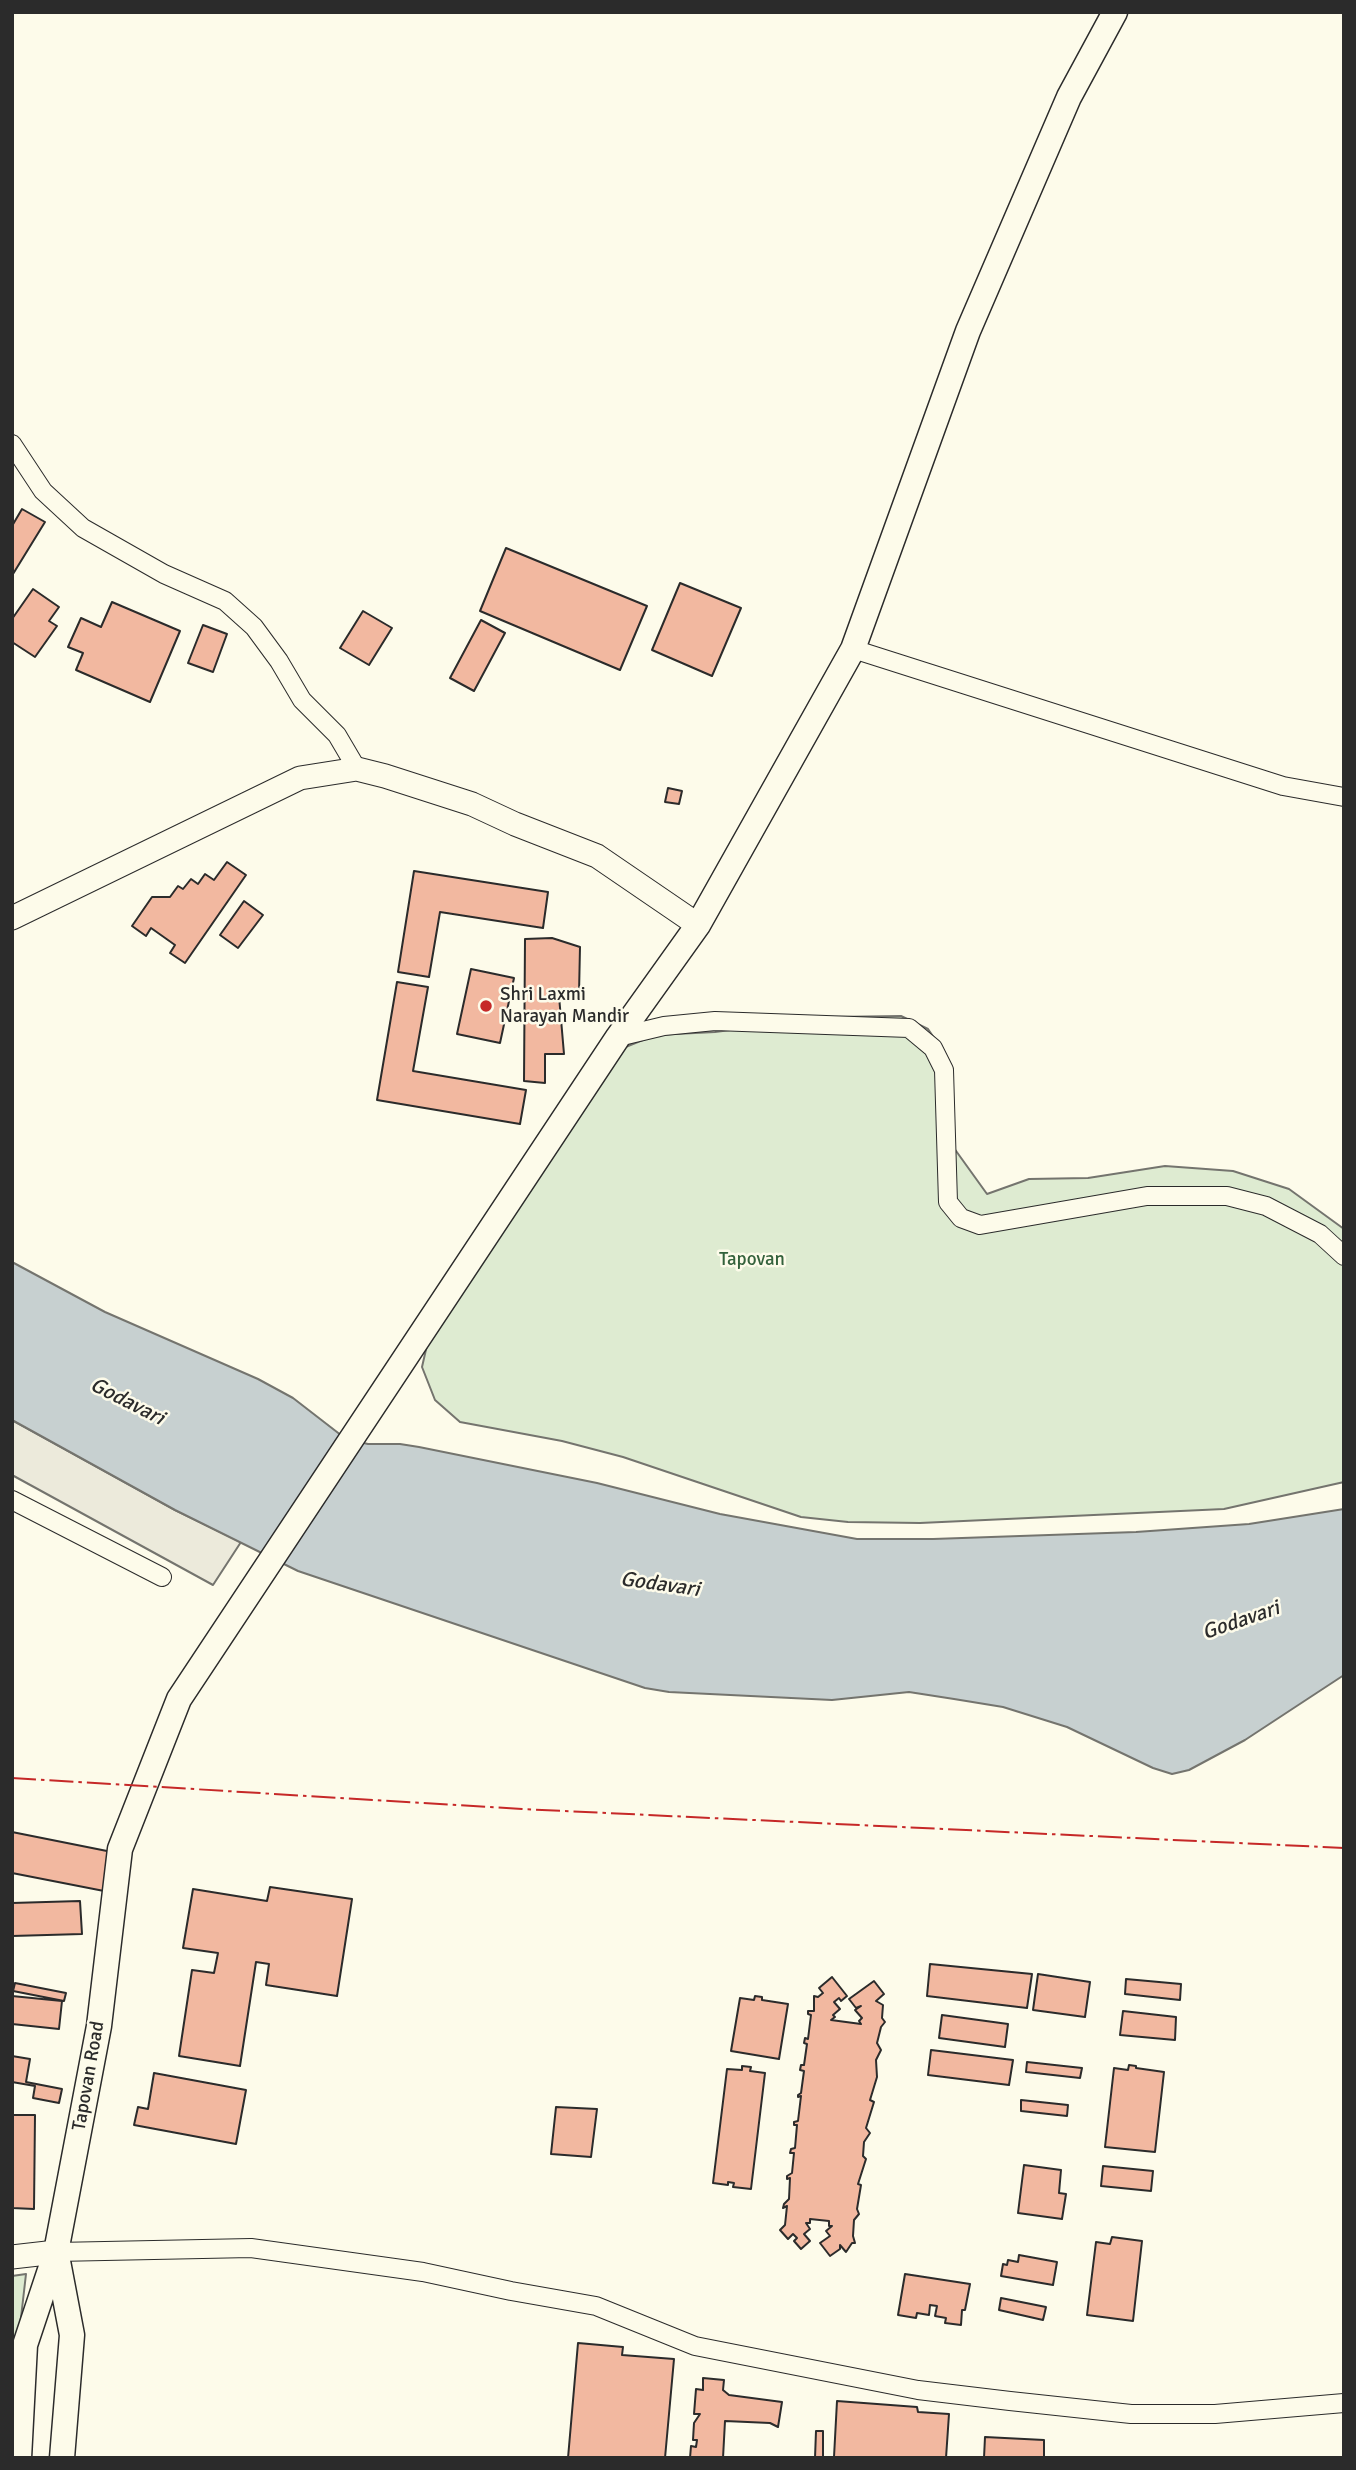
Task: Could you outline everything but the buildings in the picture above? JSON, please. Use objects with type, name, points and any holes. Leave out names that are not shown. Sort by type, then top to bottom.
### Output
[{"type":"main road","name":"Tapovan Road","points":[[19,2458],[25,2345],[56,2252],[99,2026],[120,1849],[179,1699],[618,1037],[698,925],[853,649],[968,331],[1069,97],[1115,12]]},
{"type":"main road","points":[[56,2252],[72,2334],[62,2458]]},
{"type":"street","points":[[12,444],[43,491],[83,528],[164,574],[225,601],[254,626],[302,700],[337,734],[356,769]]},
{"type":"street","points":[[853,649],[1283,786],[1344,797]]},
{"type":"street","points":[[12,918],[300,778],[356,769],[472,804],[597,856],[698,925]]},
{"type":"street","points":[[618,1037],[664,1026],[715,1021],[909,1028],[933,1048],[944,1070],[948,1202],[961,1218],[980,1224],[1147,1196],[1227,1196],[1266,1206],[1320,1234],[1344,1256]]},
{"type":"street","points":[[12,1500],[162,1577]]},
{"type":"street","points":[[12,2257],[56,2252],[251,2248],[423,2272],[596,2306],[695,2346],[918,2390],[1131,2414],[1216,2414],[1344,2403]]},
{"type":"green space","name":"Tapovan","points":[[901,1016],[928,1029],[939,1045],[941,1130],[987,1194],[1029,1179],[1088,1178],[1165,1166],[1233,1171],[1289,1189],[1344,1229],[1344,1482],[1224,1509],[920,1523],[848,1522],[801,1517],[623,1457],[562,1441],[460,1422],[435,1400],[422,1367],[430,1332],[611,1053],[655,1035],[715,1032],[830,1017]]},
{"type":"green space","points":[[26,2274],[12,2396],[12,2276]]},
{"type":"shaded area","points":[[12,1420],[175,1510],[241,1542],[213,1585],[12,1475]]},
{"type":"water","name":"Godavari","points":[[12,1262],[105,1312],[258,1379],[293,1398],[346,1439],[368,1444],[419,1447],[597,1483],[720,1514],[857,1539],[933,1539],[1136,1532],[1249,1524],[1344,1509],[1344,1675],[1245,1740],[1189,1770],[1172,1774],[1153,1768],[1067,1727],[1003,1707],[954,1699],[909,1692],[832,1700],[669,1692],[645,1688],[298,1571],[175,1510],[12,1420]]},
{"type":"power","points":[[12,1778],[522,1809],[1344,1848]]},
{"type":"place","name":"Shri Laxmi Narayan Mandir","points":[[486,1006]]}]
